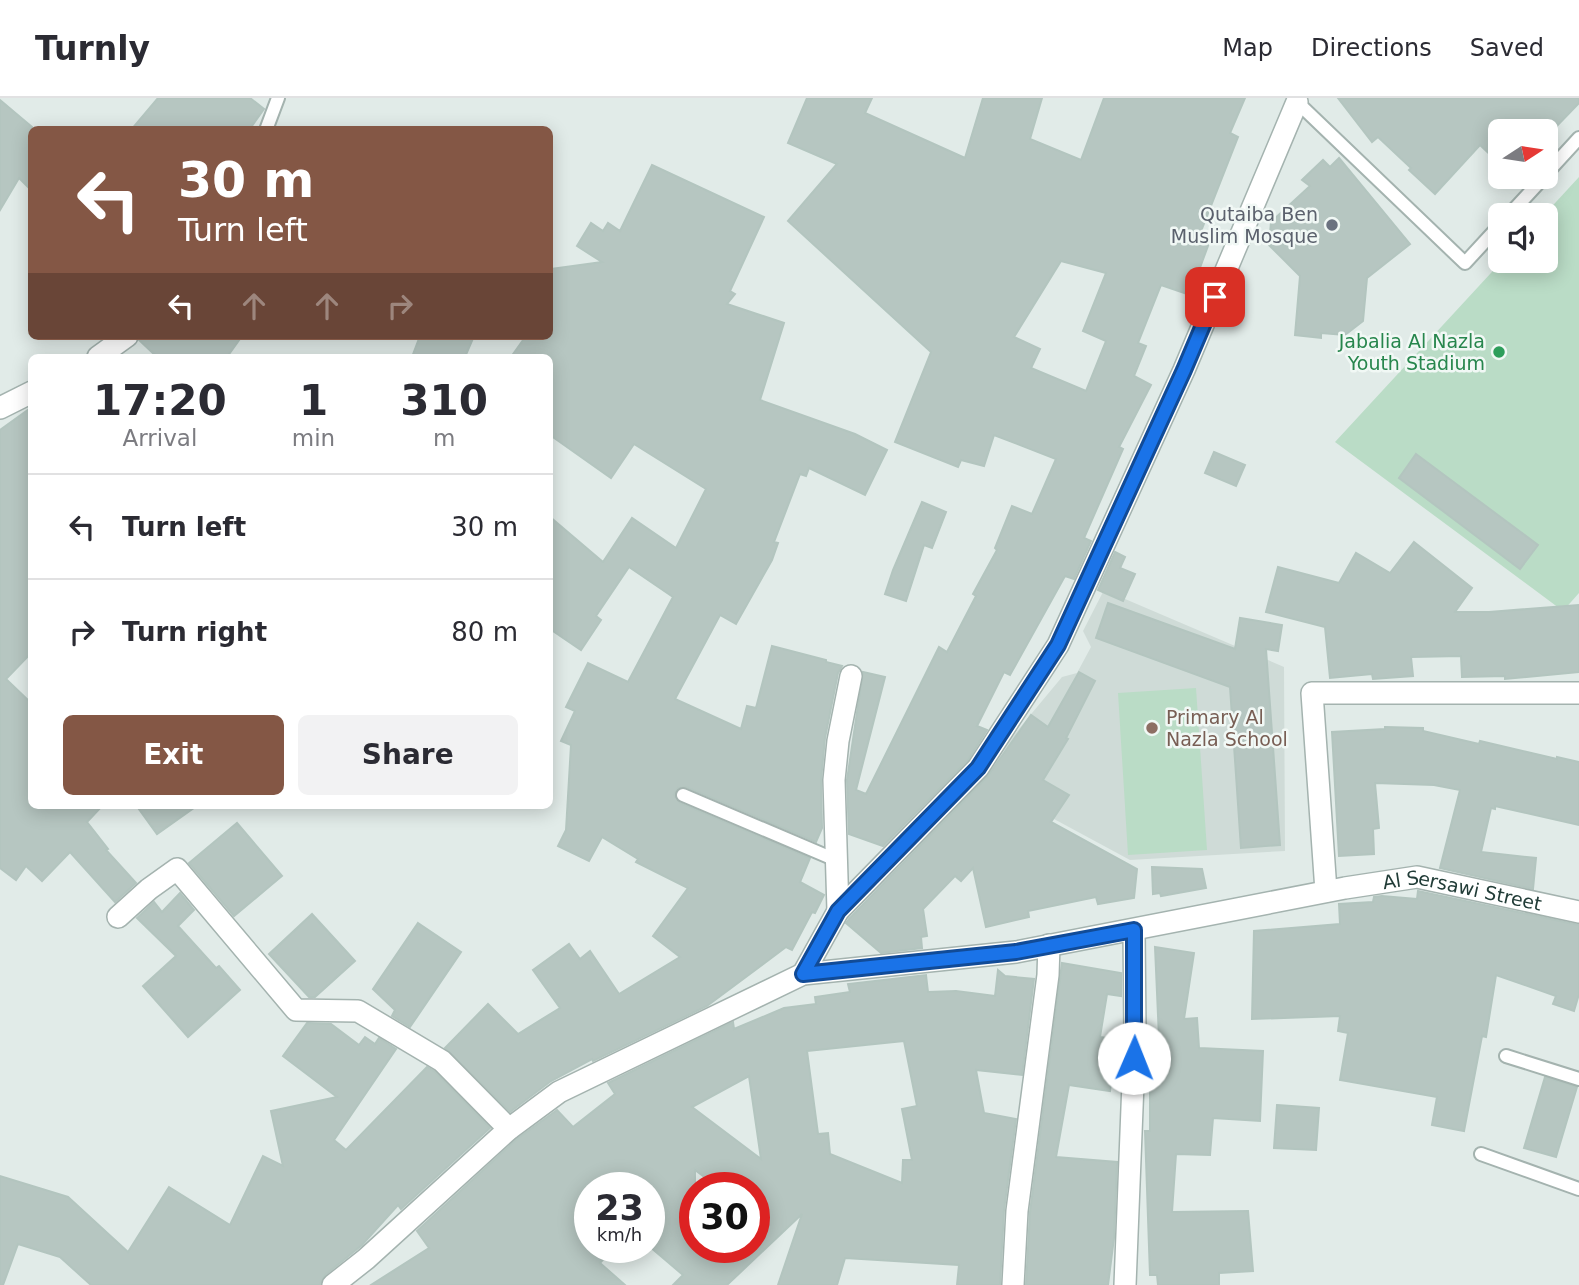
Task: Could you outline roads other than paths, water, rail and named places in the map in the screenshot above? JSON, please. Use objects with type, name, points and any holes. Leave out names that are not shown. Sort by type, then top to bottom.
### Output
[{"type":"street","points":[[803,974],[838,911],[978,768],[1058,645],[1184,370],[1297,102]]},
{"type":"street","points":[[105,354],[122,340]]},
{"type":"street","points":[[0,408],[28,394]]},
{"type":"street","points":[[838,911],[834,780],[838,741],[851,676]]},
{"type":"street","points":[[1336,889],[1312,693],[1579,693]]},
{"type":"street","points":[[118,917],[149,889],[177,869],[296,1010],[358,1011],[442,1061],[509,1129]]},
{"type":"street","name":"Al Sersawi Street","points":[[333,1285],[366,1259],[509,1129],[559,1092],[803,974],[1016,952],[1336,889],[1417,877],[1579,912]]},
{"type":"street","points":[[1125,1285],[1135,1032],[1134,930]]},
{"type":"street","points":[[1013,1285],[1017,1211],[1048,975],[1049,945]]},
{"type":"lane","points":[[267,126],[272,101]]},
{"type":"lane","points":[[1297,102],[1465,263],[1488,238]]},
{"type":"lane","points":[[1558,161],[1579,138]]},
{"type":"lane","points":[[1520,203],[1533,189]]},
{"type":"lane","points":[[683,795],[836,860]]},
{"type":"lane","points":[[1506,1056],[1579,1079]]},
{"type":"lane","points":[[1481,1154],[1579,1189]]},
{"type":"place","name":"Qutaiba Ben Muslim Mosque","points":[[1332,225]]},
{"type":"place","name":"Jabalia Al Nazla Youth Stadium","points":[[1499,352]]},
{"type":"place","name":"Primary Al Nazla School","points":[[1152,728]]}]
